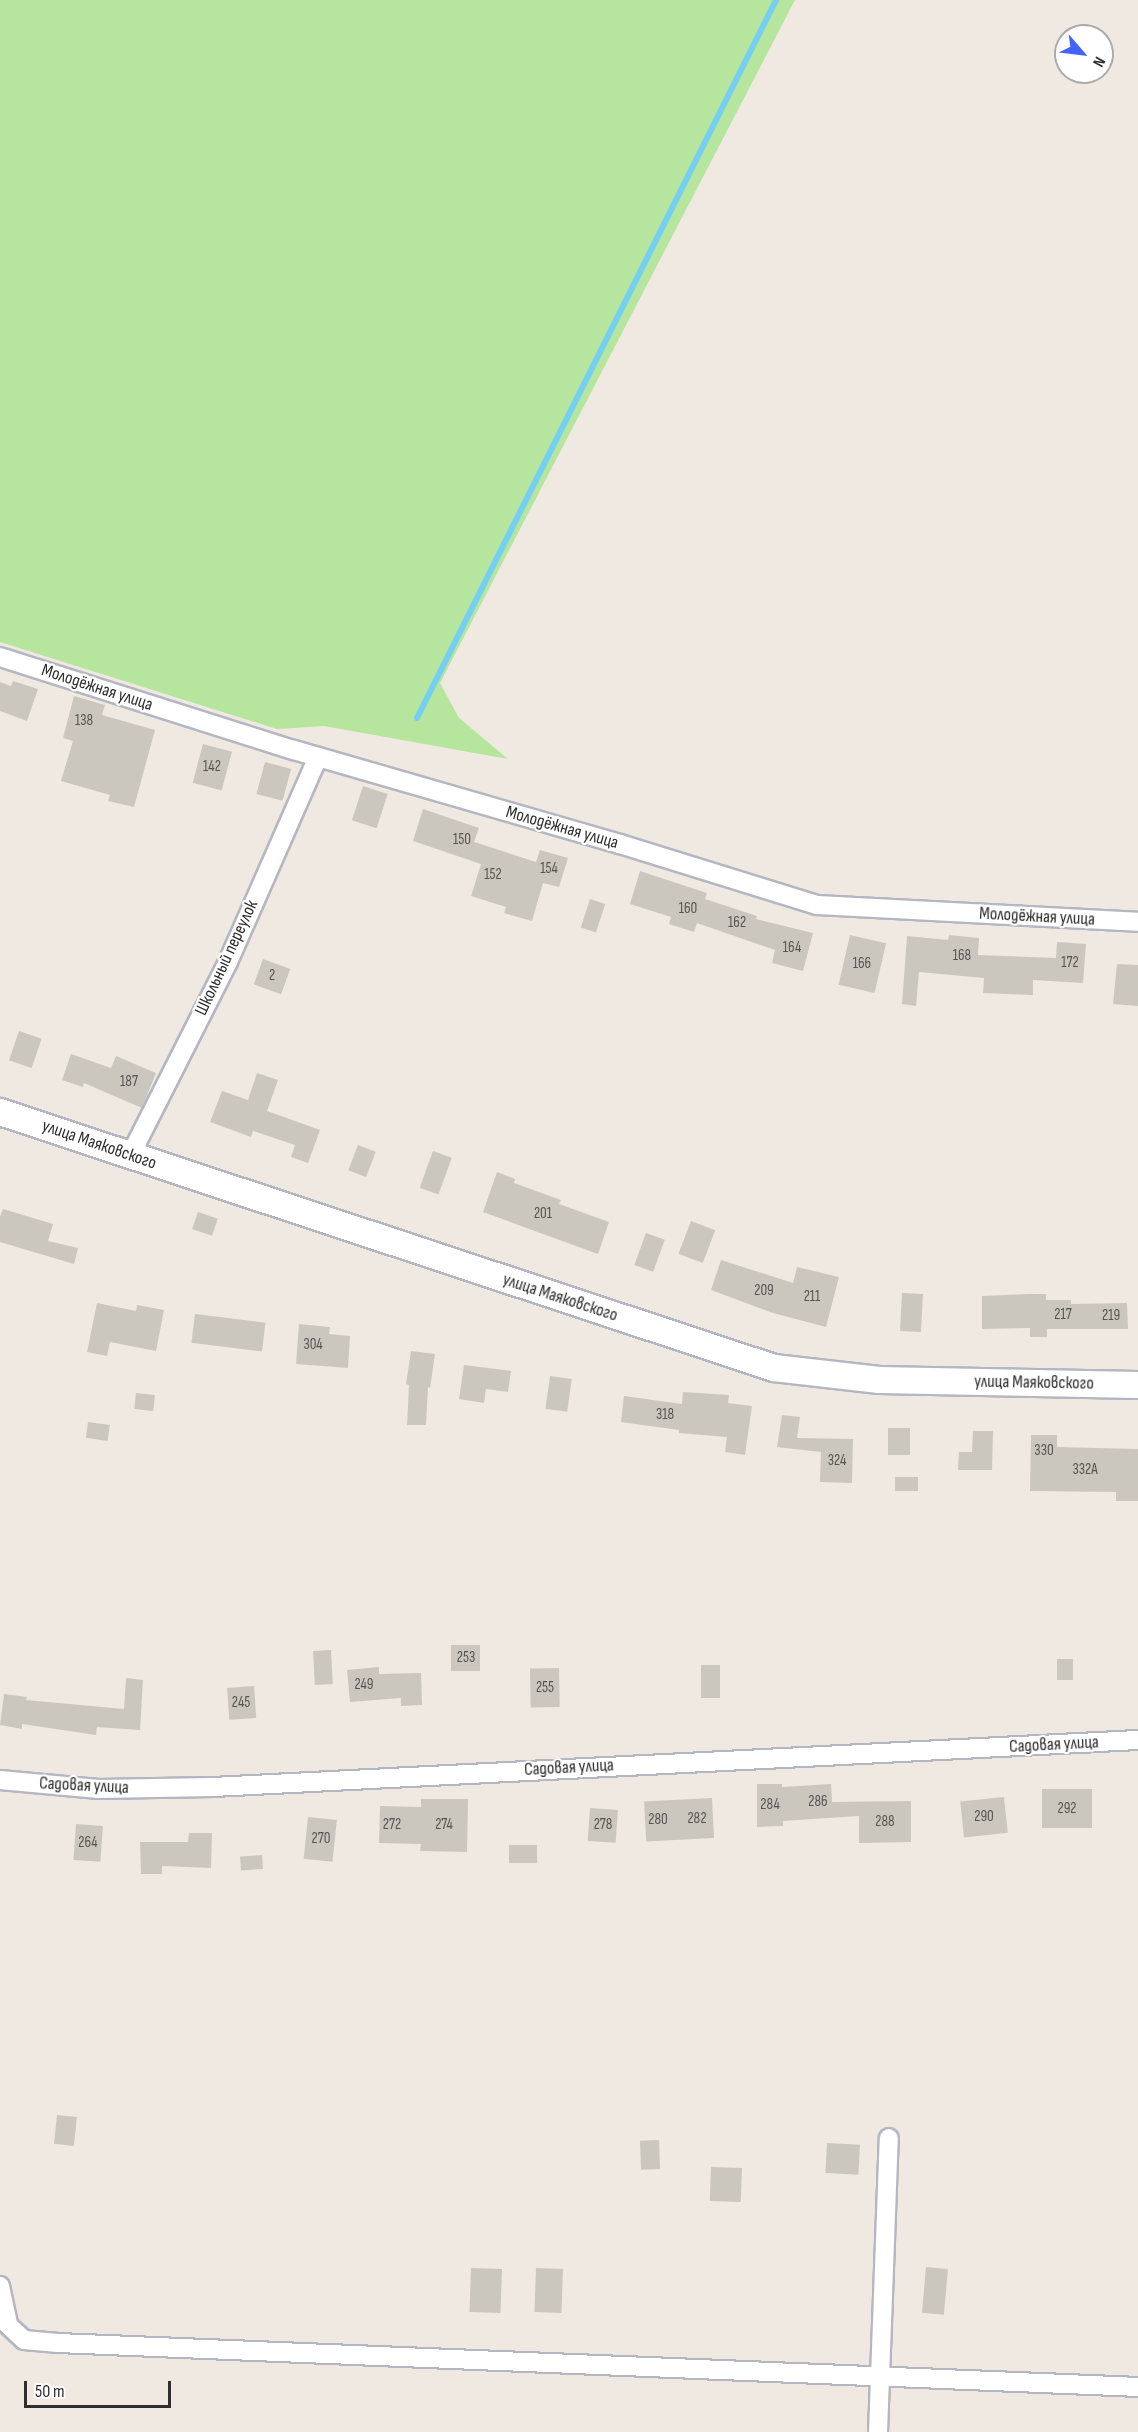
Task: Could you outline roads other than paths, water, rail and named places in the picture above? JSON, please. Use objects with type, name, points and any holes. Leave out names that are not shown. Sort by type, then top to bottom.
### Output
[{"type":"street","name":"Молодёжная улица","points":[[0,657],[318,758],[620,844],[817,905],[1138,922]]},
{"type":"street","name":"Школьный переулок","points":[[130,1156],[228,962],[318,758]]},
{"type":"street","name":"улица Маяковского","points":[[0,1112],[774,1368],[879,1380],[1138,1385]]},
{"type":"street","name":"Садовая улица","points":[[0,1780],[99,1790],[213,1787],[1138,1740]]},
{"type":"street","points":[[878,2432],[889,2138]]},
{"type":"street","points":[[0,2286],[8,2325],[24,2340],[35,2341],[1138,2387]]},
{"type":"waterway","points":[[417,718],[776,0]]}]
